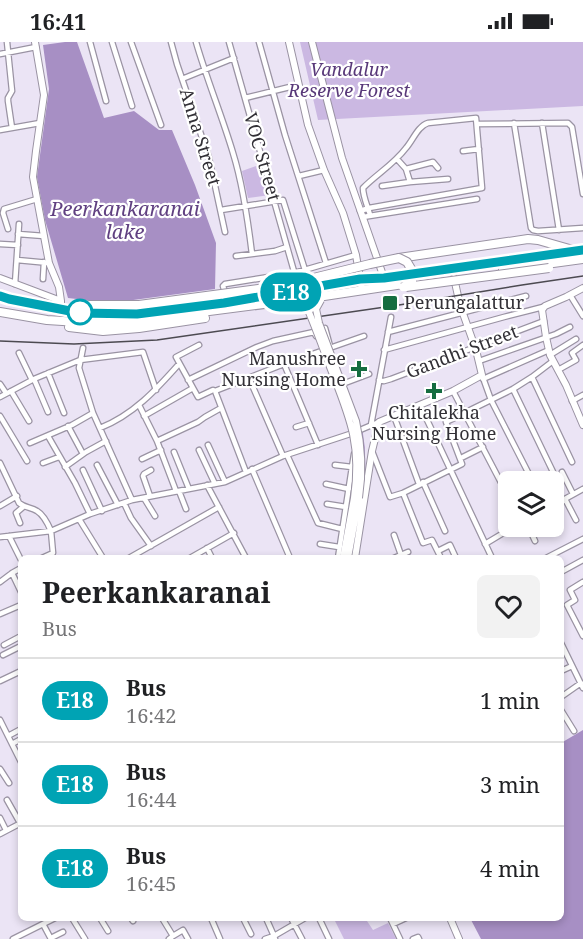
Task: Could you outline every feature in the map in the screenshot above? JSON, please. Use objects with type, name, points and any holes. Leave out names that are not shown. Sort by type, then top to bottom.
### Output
[{"type":"highway","points":[[74,312],[93,305],[150,304],[281,286],[399,258],[528,239],[580,251]]},
{"type":"highway","points":[[0,296],[60,305],[74,312],[137,314],[299,291],[360,279],[384,278],[580,251]]},
{"type":"highway","points":[[399,258],[407,262],[413,272],[412,281],[403,287]]},
{"type":"highway","points":[[0,312],[40,319],[109,324],[583,259]]},
{"type":"highway","points":[[40,319],[47,323],[103,331],[139,328],[403,287],[560,267],[565,261]]},
{"type":"highway","points":[[281,286],[277,290],[277,297],[286,306]]},
{"type":"street","points":[[7,42],[12,91],[8,101],[12,128]]},
{"type":"street","points":[[90,42],[106,101]]},
{"type":"street","points":[[112,42],[132,106]]},
{"type":"street","points":[[131,42],[161,125]]},
{"type":"street","name":"Anna Street","points":[[171,42],[209,158],[225,232]]},
{"type":"street","points":[[196,42],[234,154],[252,254]]},
{"type":"street","name":"VOC Street","points":[[229,42],[299,291]]},
{"type":"street","points":[[259,42],[285,135],[326,263]]},
{"type":"street","points":[[289,42],[308,125],[343,213],[356,255],[362,290]]},
{"type":"street","points":[[312,42],[342,158],[384,278]]},
{"type":"street","points":[[0,54],[35,45],[44,95],[33,177],[47,262],[59,287],[60,305],[0,278]]},
{"type":"street","points":[[182,79],[234,58]]},
{"type":"street","points":[[245,98],[298,86]]},
{"type":"street","points":[[361,214],[369,208],[482,188],[476,118],[425,123],[421,126],[397,159],[363,188],[363,192],[369,208],[370,215]]},
{"type":"street","points":[[0,130],[40,123]]},
{"type":"street","points":[[514,123],[531,228],[533,231],[583,228]]},
{"type":"street","points":[[542,123],[559,230]]},
{"type":"street","points":[[477,124],[568,123],[572,127],[583,194]]},
{"type":"street","points":[[463,151],[479,149]]},
{"type":"street","points":[[397,159],[406,169],[410,182]]},
{"type":"street","points":[[406,169],[433,162],[438,168]]},
{"type":"street","points":[[299,176],[324,170]]},
{"type":"street","points":[[381,186],[448,179]]},
{"type":"street","points":[[8,229],[4,209],[37,199]]},
{"type":"street","points":[[361,214],[370,215],[477,199]]},
{"type":"street","points":[[221,210],[284,201],[305,270]]},
{"type":"street","points":[[15,284],[19,224]]},
{"type":"street","points":[[18,234],[44,236]]},
{"type":"street","points":[[0,244],[18,245]]},
{"type":"street","points":[[236,256],[275,251],[287,247]]},
{"type":"street","points":[[228,302],[223,286],[225,284],[294,273],[356,255]]},
{"type":"street","points":[[17,260],[47,262]]},
{"type":"street","points":[[43,279],[47,262]]},
{"type":"street","points":[[454,277],[467,327],[491,400],[527,471]]},
{"type":"street","points":[[384,350],[543,308],[583,288]]},
{"type":"street","points":[[573,293],[583,297]]},
{"type":"street","points":[[573,293],[583,316]]},
{"type":"street","points":[[388,332],[526,296]]},
{"type":"street","points":[[321,300],[316,309],[319,323],[360,436],[362,468],[344,555]]},
{"type":"street","points":[[296,304],[308,310],[351,422],[357,467],[356,498],[348,555]]},
{"type":"street","points":[[543,308],[546,337],[551,355],[583,425]]},
{"type":"street","points":[[371,425],[391,317]]},
{"type":"street","name":"Gandhi Street","points":[[379,380],[391,379],[544,321]]},
{"type":"street","points":[[479,361],[570,327]]},
{"type":"street","points":[[325,328],[361,430]]},
{"type":"street","points":[[188,380],[257,347],[314,332],[340,394],[353,433],[352,467],[338,555]]},
{"type":"street","points":[[199,345],[176,356],[198,397],[364,336]]},
{"type":"street","points":[[0,537],[51,531],[90,514],[132,500],[225,482],[285,456],[361,430],[483,377],[551,355],[576,339]]},
{"type":"street","points":[[558,370],[576,360],[572,353],[583,345]]},
{"type":"street","points":[[83,348],[79,368],[93,413],[132,500]]},
{"type":"street","points":[[0,397],[80,360],[143,352],[156,390]]},
{"type":"street","points":[[20,353],[48,412]]},
{"type":"street","points":[[372,451],[390,497],[462,464],[446,422],[513,389],[532,377],[551,355]]},
{"type":"street","points":[[100,428],[114,422],[139,405],[179,364]]},
{"type":"street","points":[[284,364],[318,445]]},
{"type":"street","points":[[48,373],[64,414]]},
{"type":"street","points":[[345,383],[369,374]]},
{"type":"street","points":[[532,377],[572,462]]},
{"type":"street","points":[[249,378],[318,524],[342,529]]},
{"type":"street","points":[[0,384],[9,392],[29,421]]},
{"type":"street","points":[[144,416],[193,388]]},
{"type":"street","points":[[513,389],[553,471]]},
{"type":"street","points":[[215,391],[246,472]]},
{"type":"street","points":[[453,391],[498,476]]},
{"type":"street","points":[[572,400],[583,395]]},
{"type":"street","points":[[139,405],[186,509]]},
{"type":"street","points":[[420,405],[490,555]]},
{"type":"street","points":[[157,441],[198,422],[221,408]]},
{"type":"street","points":[[30,443],[93,413]]},
{"type":"street","points":[[0,416],[27,461]]},
{"type":"street","points":[[394,416],[421,483],[445,531]]},
{"type":"street","points":[[355,555],[372,451],[379,422]]},
{"type":"street","points":[[296,427],[309,423]]},
{"type":"street","points":[[68,426],[83,454]]},
{"type":"street","points":[[48,436],[90,514]]},
{"type":"street","points":[[65,467],[106,441]]},
{"type":"street","points":[[208,445],[225,482]]},
{"type":"street","points":[[461,458],[483,447]]},
{"type":"street","points":[[142,459],[161,450]]},
{"type":"street","points":[[199,450],[215,484]]},
{"type":"street","points":[[174,452],[189,489]]},
{"type":"street","points":[[44,463],[59,457]]},
{"type":"street","points":[[0,463],[23,507],[39,512],[43,516],[51,531],[53,553],[51,555]]},
{"type":"street","points":[[97,465],[151,546]]},
{"type":"street","points":[[335,465],[352,467]]},
{"type":"street","points":[[252,469],[289,555]]},
{"type":"street","points":[[83,470],[102,511]]},
{"type":"street","points":[[150,470],[143,475],[150,496]]},
{"type":"street","points":[[0,477],[6,474]]},
{"type":"street","points":[[564,476],[573,494]]},
{"type":"street","points":[[327,484],[349,489]]},
{"type":"street","points":[[207,485],[245,555]]},
{"type":"street","points":[[576,520],[565,499],[583,489]]},
{"type":"street","points":[[403,493],[423,543],[432,540],[440,555]]},
{"type":"street","points":[[0,506],[16,496]]},
{"type":"street","points":[[144,498],[155,516]]},
{"type":"street","points":[[327,504],[346,507]]},
{"type":"street","points":[[20,523],[16,513],[23,507]]},
{"type":"street","points":[[134,555],[219,507]]},
{"type":"street","points":[[79,519],[101,555]]},
{"type":"street","points":[[195,555],[234,533]]},
{"type":"street","points":[[394,535],[404,555]]},
{"type":"street","points":[[9,536],[18,555]]},
{"type":"street","points":[[485,544],[498,536]]},
{"type":"street","points":[[533,537],[535,541]]},
{"type":"street","points":[[552,555],[583,539]]},
{"type":"street","points":[[320,544],[339,547]]},
{"type":"street","points":[[438,551],[450,545],[455,555]]},
{"type":"street","points":[[207,548],[210,555]]},
{"type":"street","points":[[564,570],[583,560]]},
{"type":"street","points":[[0,582],[18,570]]},
{"type":"street","points":[[12,573],[18,586]]},
{"type":"street","points":[[583,582],[570,590],[575,600],[567,605],[583,636]]},
{"type":"street","points":[[0,614],[18,606]]},
{"type":"street","points":[[4,645],[18,638]]},
{"type":"street","points":[[3,655],[18,648]]},
{"type":"street","points":[[564,649],[582,684],[564,695]]},
{"type":"street","points":[[564,670],[572,666]]},
{"type":"street","points":[[0,681],[18,672]]},
{"type":"street","points":[[564,715],[573,731]]},
{"type":"street","points":[[0,722],[18,756]]},
{"type":"street","points":[[8,736],[18,731]]},
{"type":"street","points":[[12,744],[18,741]]},
{"type":"street","points":[[0,769],[9,783]]},
{"type":"street","points":[[8,800],[18,819]]},
{"type":"street","points":[[0,818],[6,830]]},
{"type":"street","points":[[0,834],[18,824]]},
{"type":"street","points":[[16,938],[50,921]]},
{"type":"street","points":[[74,921],[85,939]]},
{"type":"street","points":[[102,921],[108,931]]},
{"type":"street","points":[[163,921],[171,938],[183,930],[188,939]]},
{"type":"street","points":[[212,921],[220,939]]},
{"type":"street","points":[[244,921],[251,934]]},
{"type":"street","points":[[267,921],[274,937]]},
{"type":"street","points":[[292,921],[302,939]]},
{"type":"street","points":[[265,939],[274,937],[299,921]]},
{"type":"street","points":[[320,921],[329,939]]},
{"type":"street","points":[[392,921],[400,939]]},
{"type":"street","points":[[393,924],[400,921]]},
{"type":"street","points":[[451,921],[459,939]]},
{"type":"street","points":[[44,924],[51,938],[63,932]]},
{"type":"street","points":[[413,939],[418,937],[419,939]]},
{"type":"green space","name":"Vandalur Reserve Forest","points":[[300,42],[583,42],[583,106],[318,120]]},
{"type":"green space","points":[[262,164],[270,195],[248,198],[242,171]]},
{"type":"green space","points":[[335,921],[367,921],[373,930],[388,923],[396,939],[344,939]]},
{"type":"water","name":"Peerkankaranai lake","points":[[77,42],[104,118],[134,111],[159,130],[172,130],[216,243],[215,289],[111,303],[68,298],[45,220],[37,177],[49,89],[43,45]]},
{"type":"water","points":[[583,730],[583,939],[481,939],[472,921],[564,921],[564,741]]},
{"type":"waterway","points":[[362,432],[365,479]]},
{"type":"waterway","points":[[354,544],[357,528]]},
{"type":"railway","points":[[0,341],[74,344],[157,340],[583,276]]},
{"type":"bus line","name":"E18","points":[[0,296],[80,313],[137,314],[224,303],[360,279],[384,278],[583,250]]},
{"type":"place","name":"Perungalattur","points":[[390,303]]},
{"type":"place","name":"Manushree Nursing Home","points":[[359,369]]},
{"type":"place","name":"Chitalekha Nursing Home","points":[[434,391]]}]
